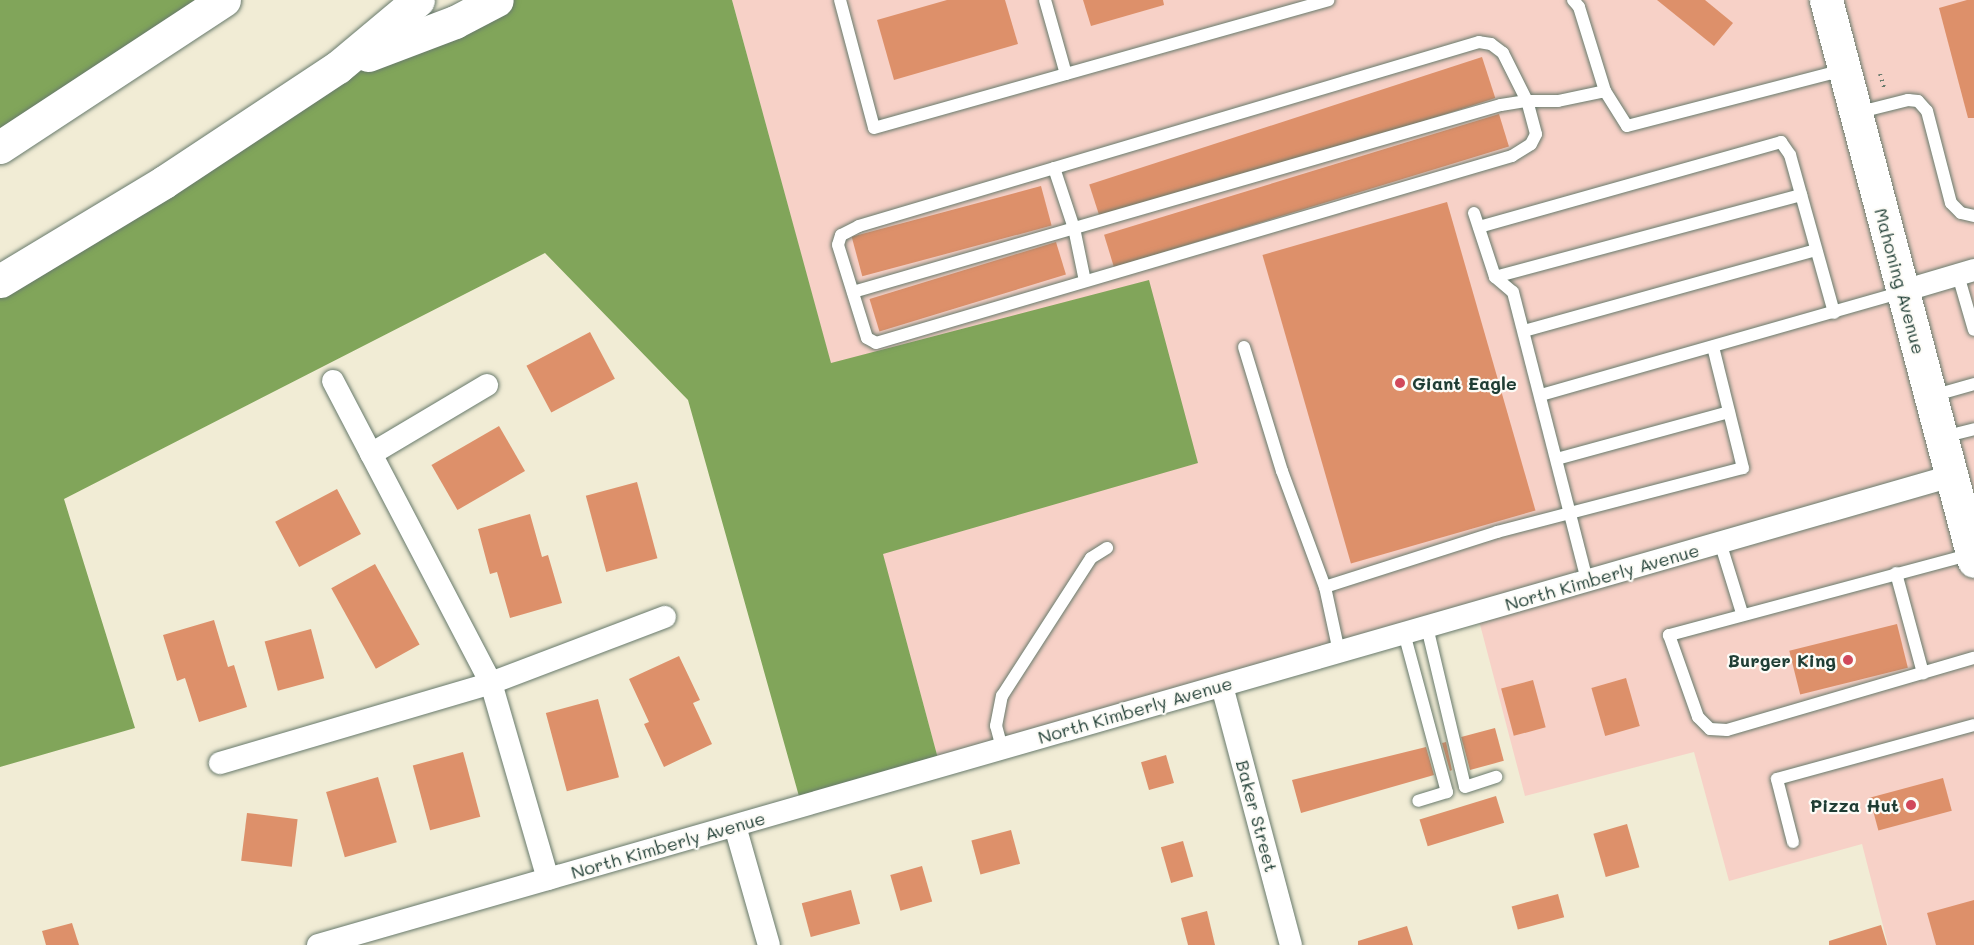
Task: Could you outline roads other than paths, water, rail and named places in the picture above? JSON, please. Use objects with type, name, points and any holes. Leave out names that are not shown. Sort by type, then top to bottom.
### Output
[{"type":"main road","points":[[0,147],[224,0]]},
{"type":"main road","points":[[0,281],[164,182],[338,67],[418,0]]},
{"type":"main road","points":[[338,67],[455,22],[497,0]]},
{"type":"main road","name":"Mahoning Avenue","points":[[1826,0],[1941,437],[1961,491],[1973,557]]},
{"type":"street","points":[[1904,291],[1966,273]]},
{"type":"street","points":[[333,381],[491,683],[548,879]]},
{"type":"street","points":[[371,454],[487,385]]},
{"type":"street","name":"North Kimberly Avenue","points":[[318,945],[1720,542],[1961,491]]},
{"type":"street","points":[[220,763],[491,683],[665,616]]},
{"type":"street","name":"Baker Street","points":[[1222,686],[1291,945]]},
{"type":"street","points":[[735,826],[769,945]]},
{"type":"lane","points":[[840,0],[874,128],[1301,4],[1328,0]]},
{"type":"lane","points":[[1045,0],[1066,74]]},
{"type":"lane","points":[[1573,0],[1579,7],[1605,91],[1627,126],[1845,70]]},
{"type":"lane","points":[[1479,42],[1491,44],[1503,53],[1527,101],[1536,134],[1531,144],[1512,156],[876,343],[867,338],[838,245],[841,235],[1054,168],[1479,42]]},
{"type":"lane","points":[[853,291],[1501,105],[1527,101],[1558,101],[1605,91]]},
{"type":"lane","points":[[1856,113],[1918,101],[1927,111],[1952,203],[1960,213],[1974,216]]},
{"type":"lane","points":[[1479,227],[1770,143],[1781,142],[1790,155],[1834,313]]},
{"type":"lane","points":[[1054,168],[1074,228],[1085,282]]},
{"type":"lane","points":[[1495,277],[1801,195]]},
{"type":"lane","points":[[1474,213],[1495,277],[1513,292],[1587,581]]},
{"type":"lane","points":[[1524,331],[1816,250]]},
{"type":"lane","points":[[1966,273],[1974,330]]},
{"type":"lane","points":[[1541,395],[1834,313],[1904,291]]},
{"type":"lane","points":[[1325,587],[1497,532],[1743,468],[1713,346]]},
{"type":"lane","points":[[1244,347],[1282,471],[1325,587],[1339,652]]},
{"type":"lane","points":[[1931,397],[1974,384]]},
{"type":"lane","points":[[1557,459],[1729,412]]},
{"type":"lane","points":[[1941,437],[1974,429]]},
{"type":"lane","points":[[1720,542],[1742,613]]},
{"type":"lane","points":[[1002,748],[996,726],[1002,696],[1091,558],[1107,548]]},
{"type":"lane","points":[[1973,557],[1896,573],[1742,613],[1669,635],[1698,717],[1710,729],[1727,730],[1974,658]]},
{"type":"lane","points":[[1896,573],[1923,673]]},
{"type":"lane","points":[[1427,627],[1465,787]]},
{"type":"lane","points":[[1404,633],[1447,792]]},
{"type":"lane","points":[[1793,842],[1777,779],[1974,725]]},
{"type":"lane","points":[[1418,801],[1496,777]]},
{"type":"place","name":"Giant Eagle","points":[[1400,383]]},
{"type":"place","name":"Burger King","points":[[1848,660]]},
{"type":"place","name":"Pizza Hut","points":[[1911,805]]}]
